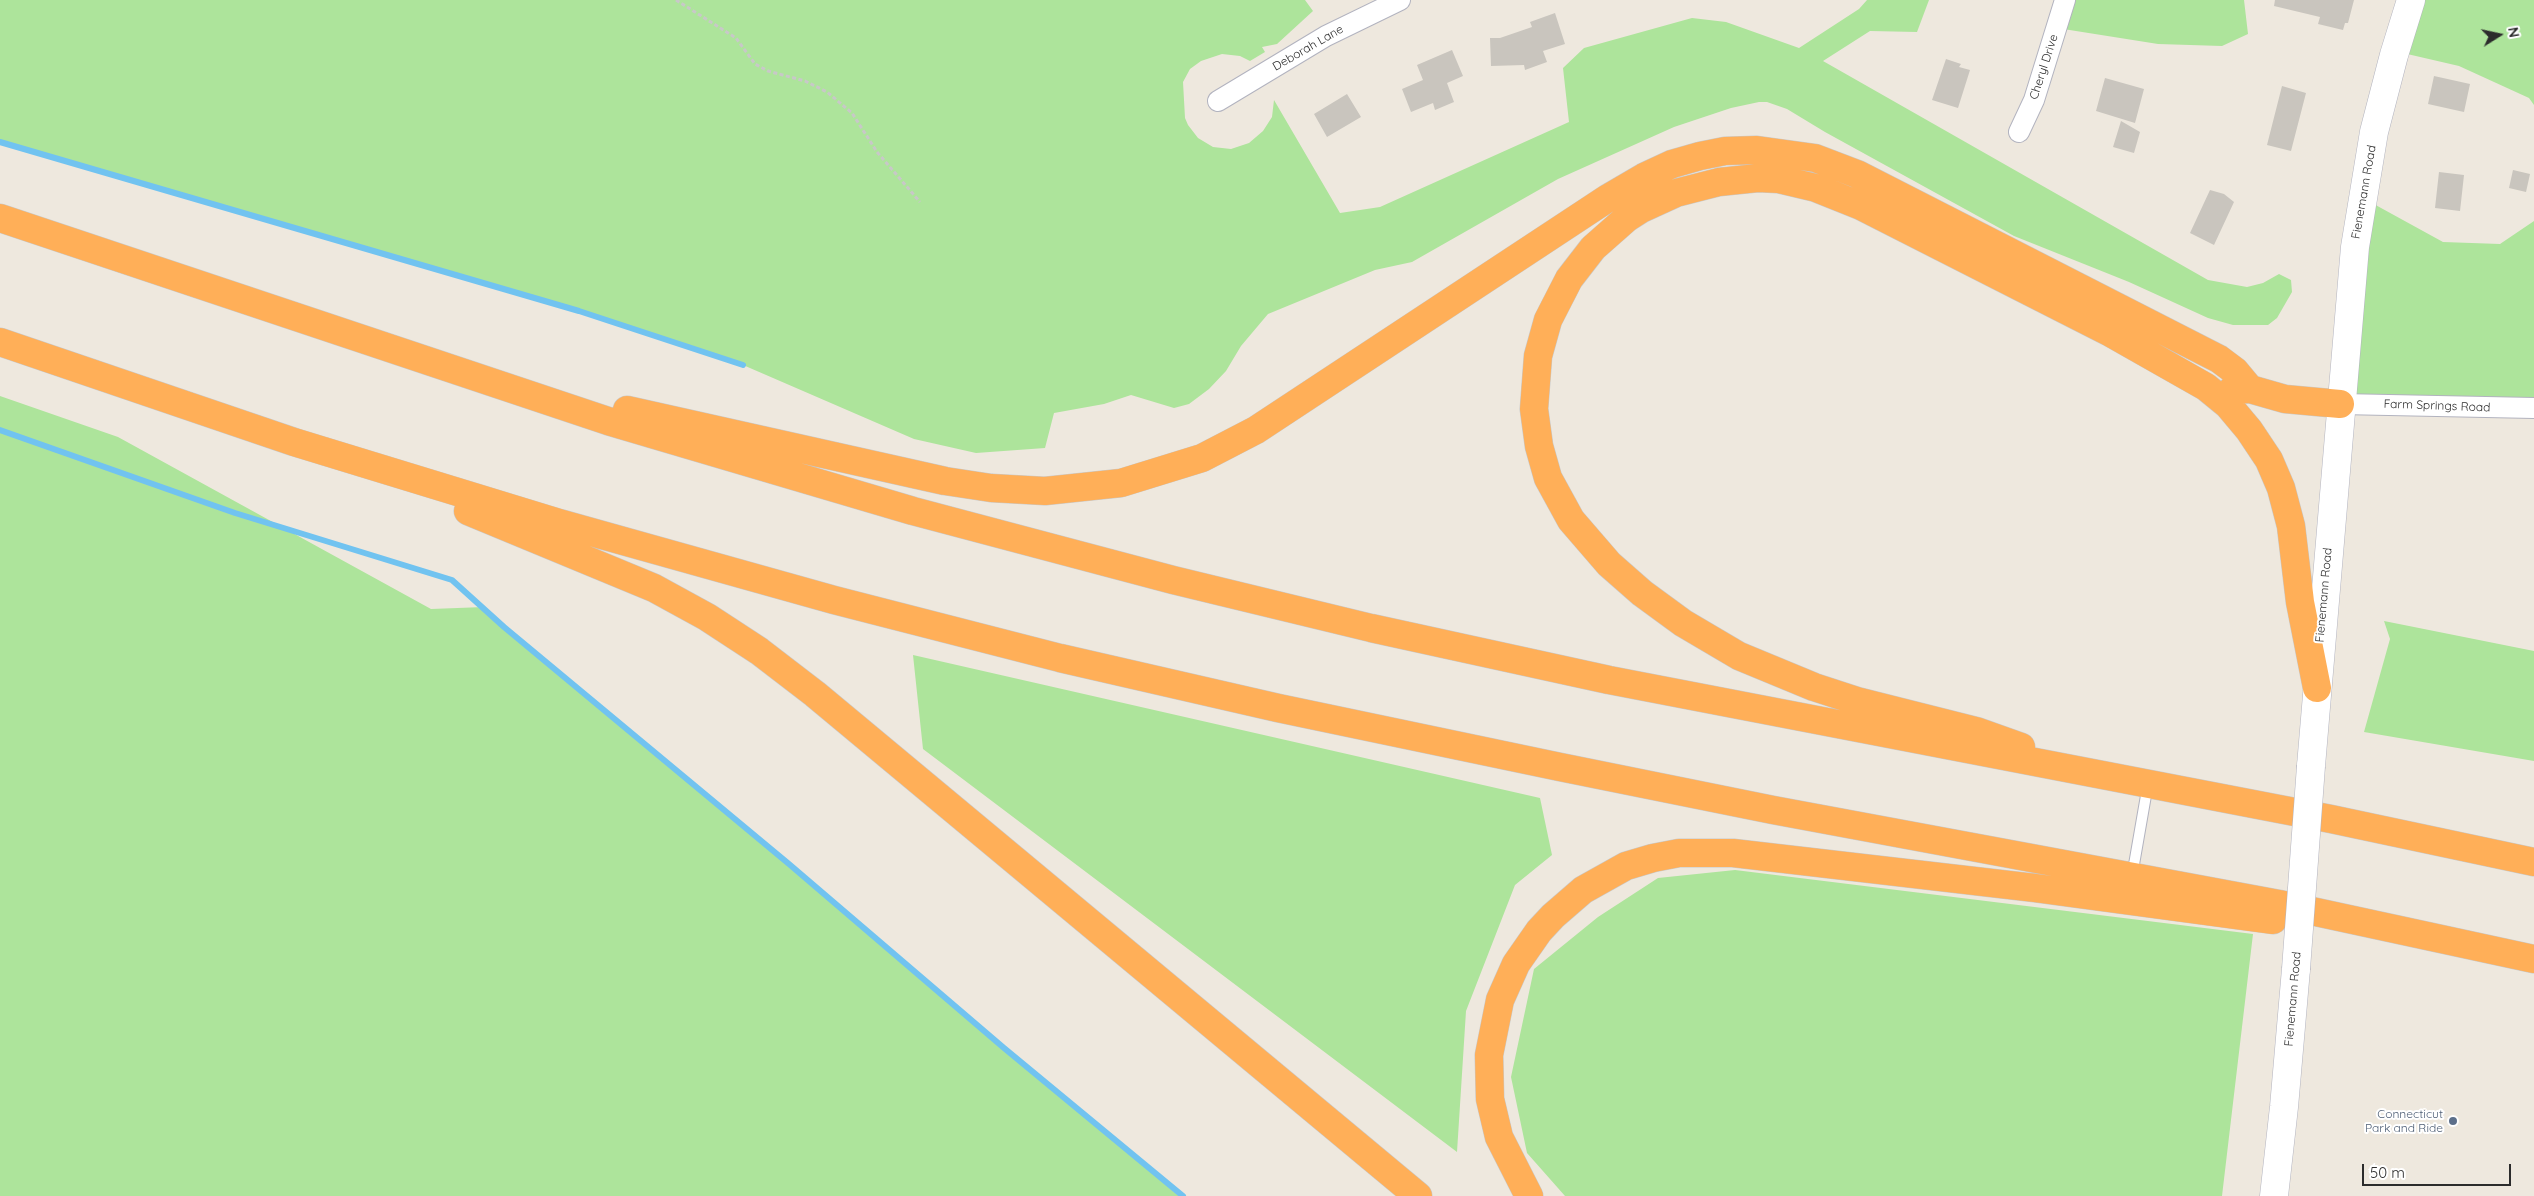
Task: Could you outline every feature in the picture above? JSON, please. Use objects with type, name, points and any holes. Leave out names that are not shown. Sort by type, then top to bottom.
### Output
[{"type":"highway","points":[[537,398],[586,403],[653,415],[984,487],[1045,491],[1121,483],[1202,458],[1256,430],[1608,198],[1644,177],[1672,164],[1700,156],[1726,151],[1757,150],[1815,158],[1857,174],[2219,359],[2235,371],[2250,389]]},
{"type":"highway","points":[[2063,768],[1994,736],[1857,701],[1754,663],[1726,650],[1682,623],[1625,579],[1594,548],[1571,520],[1556,495],[1544,464],[1536,428],[1534,391],[1538,356],[1548,320],[1556,302],[1580,263],[1609,232],[1641,209],[1676,193],[1711,183],[1740,179],[1778,179],[1816,188],[1861,206],[2109,332],[2206,387],[2228,404],[2249,430],[2269,460],[2281,488],[2291,526],[2300,602],[2317,688]]},
{"type":"highway","points":[[0,218],[537,398],[688,445],[913,511],[1090,559],[1274,605],[1609,680],[2331,819],[2534,862]]},
{"type":"highway","points":[[0,342],[266,433],[420,481],[834,600],[1168,684],[1569,769],[2132,877],[2405,931],[2534,959]]},
{"type":"highway","points":[[2206,387],[2224,390],[2250,389],[2285,399],[2340,404]]},
{"type":"highway","points":[[420,481],[457,505],[489,521],[605,566],[654,588],[707,617],[759,651],[815,694],[1418,1196]]},
{"type":"highway","points":[[1529,1196],[1499,1137],[1490,1099],[1489,1055],[1500,1000],[1519,958],[1553,916],[1599,879],[1640,861],[1692,852],[1733,853],[2035,888],[2309,925],[2405,931]]},
{"type":"main road","name":"Fienemann Road","points":[[2274,1196],[2296,969],[2350,290],[2365,181],[2387,81],[2411,0]]},
{"type":"street","name":"Deborah Lane","points":[[1218,101],[1326,36],[1400,0]]},
{"type":"street","name":"Cheryl Drive","points":[[2019,132],[2034,100],[2065,0]]},
{"type":"street","name":"Farm Springs Road","points":[[2340,404],[2534,408]]},
{"type":"lane","points":[[2132,877],[2148,784]]},
{"type":"path","points":[[676,0],[736,38],[755,64],[768,71],[805,81],[827,92],[852,113],[877,152],[920,202]]},
{"type":"green space","points":[[0,0],[1305,0],[1313,11],[1277,44],[1262,47],[1265,52],[1250,61],[1240,56],[1222,54],[1201,61],[1190,69],[1183,82],[1185,118],[1198,138],[1213,147],[1231,149],[1249,143],[1263,131],[1272,117],[1274,100],[1340,213],[1380,207],[1569,122],[1563,68],[1584,48],[1692,18],[1726,22],[1799,48],[1859,9],[1867,0],[1929,0],[1917,32],[1870,31],[1823,61],[2208,280],[2247,287],[2263,283],[2279,274],[2291,280],[2292,292],[2277,318],[2268,325],[2233,325],[2208,318],[2129,282],[2014,236],[1825,132],[1787,109],[1767,102],[1759,102],[1731,108],[1674,127],[1558,179],[1412,262],[1375,270],[1268,314],[1241,346],[1226,371],[1209,389],[1189,404],[1174,408],[1131,395],[1104,404],[1054,413],[1045,448],[976,453],[914,439],[743,365],[579,311],[0,142]]},
{"type":"green space","points":[[2065,0],[2244,0],[2248,34],[2222,46],[2158,44],[2057,28]]},
{"type":"green space","points":[[2406,0],[2534,0],[2534,105],[2529,98],[2459,66],[2390,50]]},
{"type":"green space","points":[[2361,197],[2443,242],[2500,244],[2534,221],[2534,405],[2340,404]]},
{"type":"green space","points":[[0,396],[118,437],[431,609],[484,607],[1179,1196],[0,1196]]},
{"type":"green space","points":[[2384,621],[2534,651],[2534,761],[2364,732],[2390,639]]},
{"type":"green space","points":[[913,655],[1540,798],[1552,855],[1515,885],[1466,1011],[1457,1152],[923,749]]},
{"type":"green space","points":[[1735,870],[2253,934],[2222,1196],[1565,1196],[1527,1153],[1511,1077],[1534,969],[1598,917],[1658,878]]},
{"type":"building","points":[[2275,0],[2354,0],[2348,23],[2345,23],[2343,30],[2318,24],[2320,17],[2274,6]]},
{"type":"building","points":[[1555,13],[1565,44],[1543,51],[1547,62],[1525,70],[1524,65],[1491,66],[1490,38],[1500,38],[1532,27],[1530,22]]},
{"type":"building","points":[[1452,50],[1463,76],[1447,83],[1454,102],[1435,110],[1433,103],[1411,112],[1402,89],[1423,80],[1417,65]]},
{"type":"building","points":[[1946,59],[1961,64],[1959,67],[1970,70],[1958,108],[1932,100]]},
{"type":"building","points":[[2434,76],[2470,84],[2464,112],[2428,104]]},
{"type":"building","points":[[2105,78],[2144,89],[2135,123],[2096,111]]},
{"type":"building","points":[[2282,86],[2306,93],[2291,151],[2267,145]]},
{"type":"building","points":[[1347,94],[1361,117],[1327,137],[1314,114]]},
{"type":"building","points":[[2121,121],[2140,132],[2134,153],[2113,147]]},
{"type":"building","points":[[2513,170],[2530,174],[2526,192],[2509,188]]},
{"type":"building","points":[[2439,172],[2464,175],[2460,211],[2435,208]]},
{"type":"building","points":[[2210,190],[2224,194],[2234,202],[2214,245],[2190,233]]},
{"type":"waterway","points":[[0,142],[579,311],[743,365]]},
{"type":"waterway","points":[[0,430],[235,513],[452,580],[504,627],[789,864],[1004,1048],[1183,1196]]},
{"type":"place","name":"Connecticut Park and Ride","points":[[2453,1121]]}]
